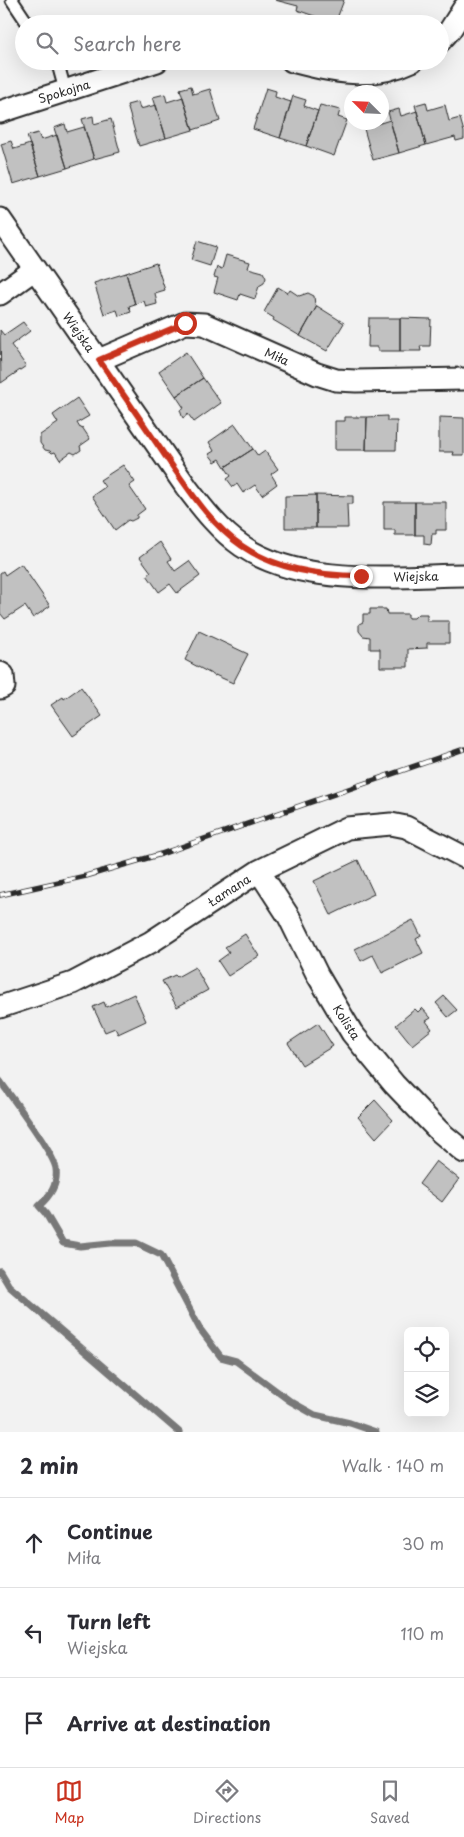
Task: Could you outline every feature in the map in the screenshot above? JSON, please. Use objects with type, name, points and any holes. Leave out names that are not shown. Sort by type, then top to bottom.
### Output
[{"type":"street","points":[[449,31],[464,8]]},
{"type":"street","name":"Spokojna","points":[[0,112],[129,70]]},
{"type":"street","points":[[331,70],[362,74],[388,70]]},
{"type":"street","name":"Wiejska","points":[[0,219],[202,506],[215,522],[242,547],[277,564],[306,572],[340,576],[464,575]]},
{"type":"street","points":[[0,294],[35,269]]},
{"type":"street","name":"Miła","points":[[99,360],[185,323],[194,322],[213,328],[317,374],[336,380],[464,379]]},
{"type":"street","points":[[0,673],[3,675],[4,686],[0,688]]},
{"type":"street","name":"Łamana","points":[[0,1007],[73,983],[151,942],[259,871],[347,828],[391,824],[415,831],[464,857]]},
{"type":"street","name":"Kolista","points":[[259,871],[288,917],[317,974],[352,1033],[394,1084],[439,1131],[464,1152]]},
{"type":"lane","points":[[12,0],[22,15]]},
{"type":"lane","points":[[60,70],[66,90]]},
{"type":"building","points":[[275,0],[344,0],[338,15],[311,15],[297,10],[298,6]]},
{"type":"building","points":[[191,86],[193,94],[210,89],[220,121],[193,130],[180,89]]},
{"type":"building","points":[[266,88],[276,91],[275,97],[291,102],[280,138],[253,129]]},
{"type":"building","points":[[165,94],[167,102],[183,97],[193,130],[166,138],[153,97]]},
{"type":"building","points":[[293,96],[306,100],[304,106],[318,111],[306,146],[280,138]]},
{"type":"building","points":[[138,102],[140,109],[156,105],[166,138],[139,146],[127,105]]},
{"type":"building","points":[[426,102],[428,110],[445,105],[449,121],[460,118],[464,139],[456,141],[455,137],[426,145],[415,105]]},
{"type":"building","points":[[320,105],[340,110],[338,117],[344,119],[344,128],[334,156],[306,146]]},
{"type":"building","points":[[399,109],[401,116],[417,111],[426,145],[399,153],[389,112]]},
{"type":"building","points":[[93,116],[94,124],[111,119],[120,152],[94,159],[82,119]]},
{"type":"building","points":[[389,120],[399,153],[373,160],[364,130],[389,130]]},
{"type":"building","points":[[65,124],[67,132],[84,127],[94,159],[67,168],[54,128]]},
{"type":"building","points":[[38,133],[41,140],[57,135],[67,168],[40,176],[27,136]]},
{"type":"building","points":[[11,141],[14,149],[30,144],[40,176],[13,184],[1,144]]},
{"type":"building","points":[[197,241],[216,247],[210,266],[191,260]]},
{"type":"building","points":[[226,255],[250,262],[248,268],[263,272],[266,278],[264,283],[259,286],[255,299],[240,294],[238,300],[214,292],[218,278],[214,277],[217,267],[222,269]]},
{"type":"building","points":[[156,263],[165,290],[155,293],[157,304],[146,307],[144,301],[135,304],[126,273]]},
{"type":"building","points":[[126,273],[135,304],[129,306],[131,312],[119,316],[117,310],[104,314],[94,283]]},
{"type":"building","points":[[278,287],[288,293],[290,290],[299,296],[308,293],[314,296],[315,305],[317,306],[300,336],[273,320],[274,318],[264,312]]},
{"type":"building","points":[[317,306],[344,323],[327,351],[300,336]]},
{"type":"building","points":[[369,318],[400,318],[400,351],[378,351],[378,347],[368,347]]},
{"type":"building","points":[[400,318],[431,319],[430,346],[420,346],[421,351],[400,351]]},
{"type":"building","points":[[23,322],[30,331],[11,345],[26,366],[1,383],[0,330],[4,335]]},
{"type":"building","points":[[186,352],[203,378],[176,396],[159,371]]},
{"type":"building","points":[[203,378],[221,403],[194,422],[188,414],[183,418],[180,410],[184,408],[176,396]]},
{"type":"building","points":[[77,398],[89,416],[77,423],[90,439],[80,446],[81,450],[75,454],[71,452],[60,460],[55,452],[52,453],[45,450],[40,443],[40,435],[58,423],[53,415]]},
{"type":"building","points":[[387,416],[387,421],[397,421],[396,450],[366,450],[367,417]]},
{"type":"building","points":[[345,417],[367,417],[366,450],[335,450],[335,421],[345,421]]},
{"type":"building","points":[[439,417],[464,418],[464,455],[453,455],[454,452],[439,452]]},
{"type":"building","points":[[235,424],[253,449],[225,467],[220,459],[215,462],[209,454],[214,451],[209,442]]},
{"type":"building","points":[[253,449],[258,456],[265,451],[278,469],[271,474],[277,484],[262,495],[255,485],[243,493],[237,484],[233,487],[227,479],[231,476],[225,467]]},
{"type":"building","points":[[123,465],[135,482],[129,486],[145,509],[137,515],[137,518],[131,521],[128,520],[115,530],[92,496],[105,487],[100,480]]},
{"type":"building","points":[[316,495],[316,528],[285,528],[285,496]]},
{"type":"building","points":[[316,495],[353,496],[353,504],[347,504],[348,528],[316,528]]},
{"type":"building","points":[[384,502],[415,502],[415,535],[395,535],[395,530],[384,530]]},
{"type":"building","points":[[415,502],[446,502],[446,530],[436,530],[436,534],[432,534],[431,545],[424,544],[424,535],[415,535]]},
{"type":"building","points":[[160,542],[171,559],[168,561],[175,571],[189,561],[200,576],[177,593],[170,584],[159,592],[147,575],[151,572],[140,557]]},
{"type":"building","points":[[21,564],[50,606],[33,618],[25,606],[5,619],[0,613],[0,573],[3,571],[5,575]]},
{"type":"building","points":[[370,609],[386,609],[387,614],[408,614],[408,618],[414,618],[418,614],[427,614],[427,621],[449,621],[449,643],[427,643],[427,648],[408,649],[408,667],[380,667],[380,649],[370,649],[370,637],[363,636],[359,631],[359,624],[363,622],[363,614],[370,614]]},
{"type":"building","points":[[199,631],[248,654],[233,683],[185,660]]},
{"type":"building","points":[[81,687],[102,716],[73,736],[51,705],[63,697],[64,699]]},
{"type":"building","points":[[358,860],[374,894],[331,915],[314,881]]},
{"type":"building","points":[[413,920],[421,936],[416,939],[423,953],[382,973],[373,955],[361,961],[355,949]]},
{"type":"building","points":[[245,934],[259,956],[228,976],[218,961],[229,953],[225,947]]},
{"type":"building","points":[[195,967],[208,990],[177,1007],[162,981],[175,975],[177,977]]},
{"type":"building","points":[[134,994],[146,1021],[118,1034],[115,1028],[105,1032],[93,1007],[104,1002],[106,1007]]},
{"type":"building","points":[[444,996],[457,1010],[448,1017],[436,1003]]},
{"type":"building","points":[[422,1008],[431,1018],[426,1021],[432,1029],[412,1045],[396,1025],[415,1009],[418,1012]]},
{"type":"building","points":[[318,1023],[333,1046],[302,1065],[288,1043]]},
{"type":"building","points":[[375,1100],[393,1120],[376,1138],[358,1117]]},
{"type":"building","points":[[436,1161],[459,1179],[442,1202],[419,1184]]},
{"type":"waterway","points":[[0,1081],[41,1139],[54,1161],[56,1180],[50,1194],[39,1206],[46,1214],[63,1243],[80,1246],[136,1243],[161,1255],[200,1329],[221,1357],[236,1361],[290,1401],[315,1415],[350,1423],[376,1432]]},
{"type":"waterway","points":[[0,1271],[9,1286],[179,1432]]},
{"type":"railway","points":[[0,895],[86,876],[161,854],[464,749]]},
{"type":"route","points":[[185,323],[99,360],[188,488],[215,522],[242,547],[292,569],[340,576],[361,576]]}]
